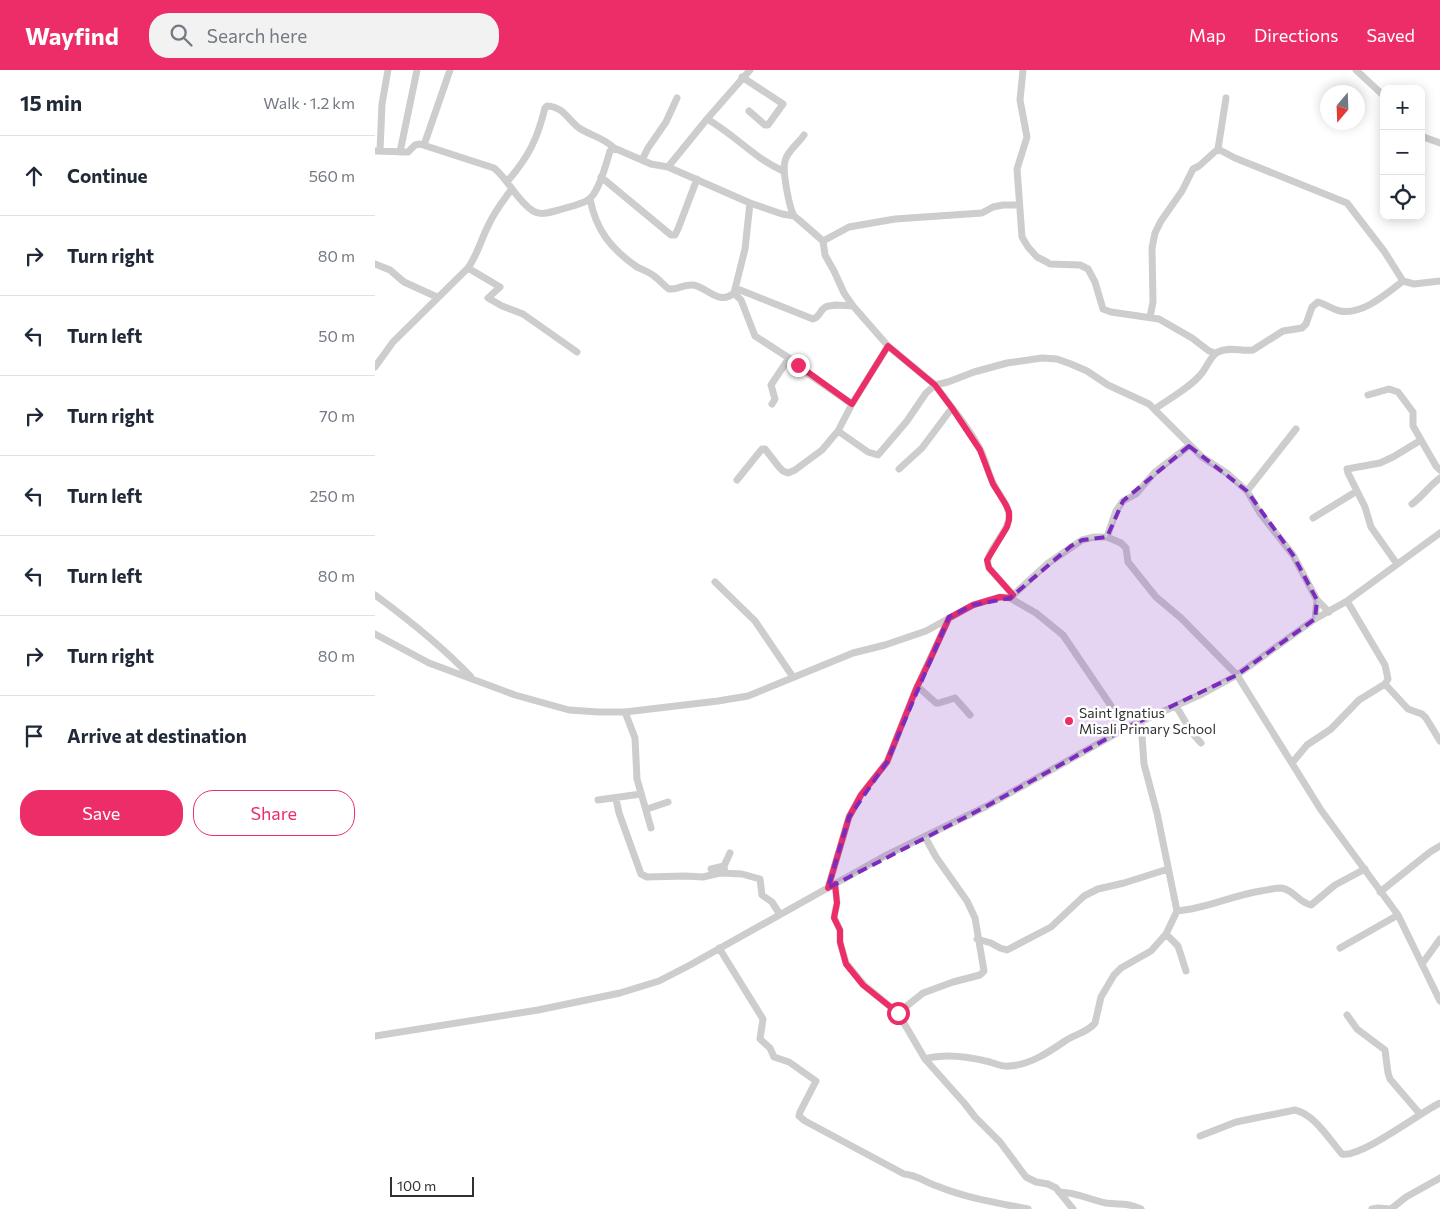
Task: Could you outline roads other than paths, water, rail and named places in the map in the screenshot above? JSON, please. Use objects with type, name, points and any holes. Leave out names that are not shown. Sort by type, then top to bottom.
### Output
[{"type":"street","points":[[388,70],[383,96],[378,151],[408,152],[417,144],[424,145],[494,168],[507,182],[511,190],[531,210],[540,214],[577,205],[589,199],[597,188],[610,152],[614,148]]},
{"type":"street","points":[[400,152],[417,70]]},
{"type":"street","points":[[424,145],[450,70]]},
{"type":"street","points":[[668,167],[750,70]]},
{"type":"street","points":[[1023,70],[1020,100],[1027,137],[1018,165],[1022,237],[1028,248],[1037,258],[1050,264],[1080,265],[1088,269],[1095,282],[1103,309],[1111,312],[1159,318],[1212,352],[1225,350],[1248,351],[1253,350],[1283,331],[1302,328],[1306,324],[1312,307],[1318,302],[1342,311],[1355,310],[1369,305],[1403,281],[1422,284],[1440,281]]},
{"type":"street","points":[[1356,70],[1380,92]]},
{"type":"street","points":[[743,78],[783,104],[768,125],[765,125],[749,111]]},
{"type":"street","points":[[642,160],[666,122],[677,98]]},
{"type":"street","points":[[1150,317],[1153,302],[1152,248],[1155,233],[1182,191],[1193,169],[1218,149],[1226,98]]},
{"type":"street","points":[[507,182],[530,153],[547,106],[564,112],[578,127],[604,139],[614,148],[642,160],[668,167],[751,203],[782,214],[794,216]]},
{"type":"street","points":[[707,119],[719,126],[758,157],[783,171]]},
{"type":"street","points":[[804,135],[787,155],[783,171],[790,208],[794,216],[823,241],[825,255],[844,293],[853,306],[888,346],[935,385],[980,450],[993,484],[1009,512],[1007,527],[988,557],[987,563],[989,568],[1012,597],[1036,612],[1063,635],[1126,728]]},
{"type":"street","points":[[1425,137],[1440,143]]},
{"type":"street","points":[[1218,149],[1235,158],[1347,204],[1384,251],[1403,281]]},
{"type":"street","points":[[601,178],[671,235],[675,234],[678,229],[697,180]]},
{"type":"street","points":[[375,367],[393,342],[413,324],[437,297],[469,268],[477,256],[488,225],[511,190]]},
{"type":"street","points":[[589,199],[593,216],[602,234],[615,249],[637,266],[654,275],[665,287],[673,289],[693,285],[719,297],[729,296],[734,291],[745,248],[751,203]]},
{"type":"street","points":[[823,241],[849,227],[895,219],[982,213],[993,207],[1003,205],[1019,206]]},
{"type":"street","points":[[375,264],[390,270],[404,282],[437,297]]},
{"type":"street","points":[[469,268],[500,287],[488,298],[523,314],[577,352]]},
{"type":"street","points":[[734,291],[813,319],[818,317],[823,309],[829,306],[853,306]]},
{"type":"street","points":[[734,291],[741,300],[755,336],[789,358],[852,404]]},
{"type":"street","points":[[737,480],[763,449],[783,471],[788,473],[822,450],[838,430],[888,346]]},
{"type":"street","points":[[1155,409],[1189,386],[1201,375],[1211,360],[1212,352]]},
{"type":"street","points":[[772,404],[775,399],[770,387],[789,358]]},
{"type":"street","points":[[838,430],[868,452],[878,455],[907,421],[926,393],[935,385],[1007,363],[1035,358],[1057,359],[1087,372],[1108,385],[1149,404],[1189,446],[1239,483],[1247,491],[1260,513],[1293,555],[1317,600],[1329,612]]},
{"type":"street","points":[[1368,395],[1389,389],[1398,392],[1413,412],[1413,426],[1440,470]]},
{"type":"street","points":[[899,469],[922,448],[952,408]]},
{"type":"street","points":[[1247,491],[1296,429]]},
{"type":"street","points":[[1397,564],[1371,526],[1365,507],[1348,473],[1349,468],[1380,463],[1421,440]]},
{"type":"street","points":[[1107,538],[1116,511],[1123,501],[1135,494],[1155,472],[1189,446]]},
{"type":"street","points":[[1413,504],[1425,494],[1427,487],[1440,478]]},
{"type":"street","points":[[1313,518],[1357,491]]},
{"type":"street","points":[[375,1036],[538,1010],[620,993],[659,981],[779,913],[883,857],[987,806],[1126,728],[1176,706],[1237,675],[1315,619],[1347,601],[1440,533]]},
{"type":"street","points":[[375,634],[429,663],[515,695],[569,710],[625,712],[718,701],[748,696],[853,653],[885,645],[926,631],[973,605],[1000,597],[1012,597],[1029,580],[1071,546],[1082,540],[1094,537],[1114,539],[1126,548],[1128,562],[1156,597],[1181,618],[1237,675],[1321,810],[1398,915],[1440,1001]]},
{"type":"street","points":[[715,582],[755,621],[793,677]]},
{"type":"street","points":[[375,594],[420,628],[456,660],[473,680]]},
{"type":"street","points":[[1315,619],[1317,600]]},
{"type":"street","points":[[1292,763],[1307,745],[1331,729],[1359,700],[1385,684],[1388,676],[1385,665],[1347,601]]},
{"type":"street","points":[[828,888],[849,817],[861,795],[887,762],[917,686],[949,618]]},
{"type":"street","points":[[1385,684],[1407,709],[1422,714],[1427,718],[1440,741]]},
{"type":"street","points":[[917,686],[936,703],[955,698],[970,715]]},
{"type":"street","points":[[1176,706],[1192,734],[1201,743]]},
{"type":"street","points":[[625,712],[636,746],[637,779],[647,808],[651,828]]},
{"type":"street","points":[[925,1059],[943,1055],[1011,1066],[1045,1054],[1071,1037],[1085,1032],[1092,1026],[1095,1023],[1101,997],[1115,975],[1121,968],[1151,951],[1166,934],[1177,910],[1175,893],[1144,764],[1141,722]]},
{"type":"street","points":[[598,800],[641,794]]},
{"type":"street","points":[[616,798],[619,813],[641,874],[647,877],[703,877],[742,874],[760,879],[762,895],[772,902],[779,913]]},
{"type":"street","points":[[647,808],[668,802]]},
{"type":"street","points":[[898,1013],[923,994],[953,982],[982,974],[984,971],[977,939],[975,918],[967,900],[936,857],[925,837]]},
{"type":"street","points":[[1380,892],[1429,852],[1440,846]]},
{"type":"street","points":[[725,874],[723,866],[730,853]]},
{"type":"street","points":[[711,869],[723,866]]},
{"type":"street","points":[[977,939],[1007,950],[1051,927],[1084,896],[1098,889],[1168,869]]},
{"type":"street","points":[[1177,910],[1196,909],[1251,892],[1280,888],[1288,890],[1305,904],[1311,905],[1335,885],[1365,869]]},
{"type":"street","points":[[835,884],[837,903],[834,918],[840,930],[840,942],[846,964],[863,985],[898,1013],[925,1059],[975,1117],[1000,1142],[1027,1177],[1036,1182],[1048,1184],[1059,1192],[1073,1209]]},
{"type":"street","points":[[1340,948],[1398,915]]},
{"type":"street","points":[[1166,934],[1178,946],[1186,971]]},
{"type":"street","points":[[1422,964],[1440,939]]},
{"type":"street","points":[[719,948],[763,1019],[760,1039],[770,1048],[774,1057],[789,1062],[816,1081],[799,1116],[904,1174],[913,1174],[937,1186],[967,1195],[1028,1209]]},
{"type":"street","points":[[1347,1015],[1357,1029],[1385,1050],[1390,1079],[1420,1114]]},
{"type":"street","points":[[1200,1136],[1236,1122],[1295,1110],[1313,1121],[1342,1154],[1350,1154],[1384,1137],[1440,1103]]},
{"type":"street","points":[[1372,1209],[1391,1209],[1406,1196],[1440,1178]]},
{"type":"street","points":[[1059,1192],[1070,1192],[1105,1203],[1128,1203],[1141,1209]]},
{"type":"place","name":"Saint Ignatius Misali Primary School","points":[[1069,721]]}]
